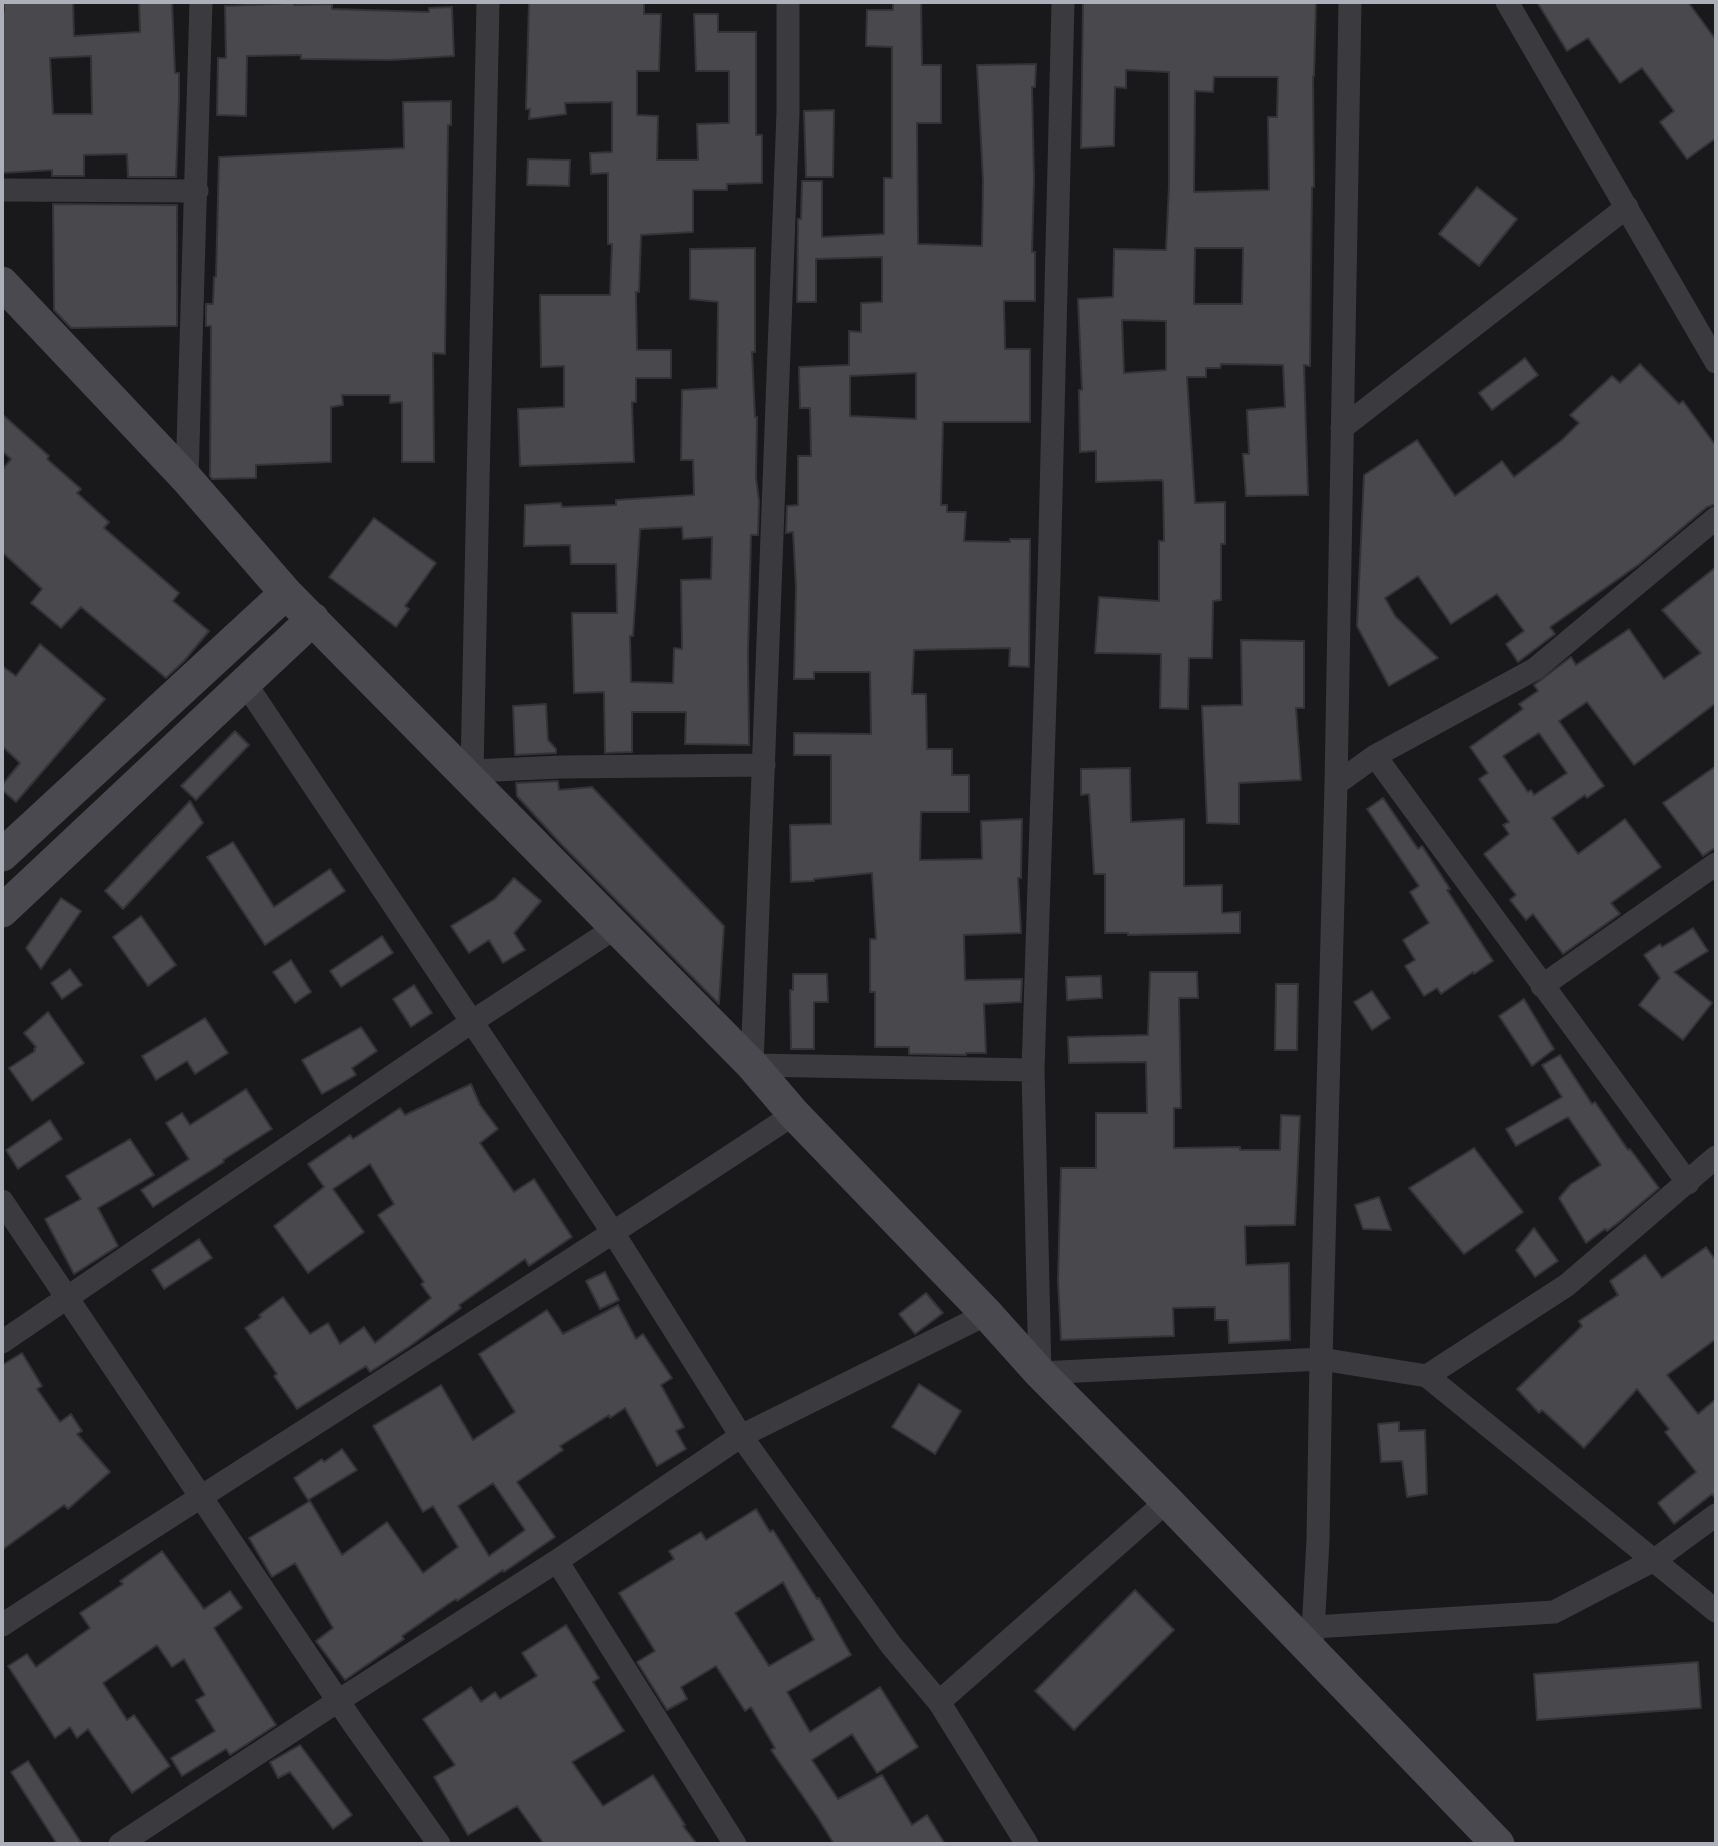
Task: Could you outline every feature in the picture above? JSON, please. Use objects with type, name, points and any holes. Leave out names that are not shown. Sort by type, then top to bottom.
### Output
[{"type":"main road","points":[[2,283],[187,479],[286,593],[470,774],[615,928],[752,1065],[794,1114],[987,1314],[1040,1373],[1167,1501],[1313,1638],[1498,1844]]},
{"type":"main road","points":[[2,856],[286,593]]},
{"type":"main road","points":[[2,911],[313,619]]},
{"type":"street","points":[[187,479],[201,2]]},
{"type":"street","points":[[488,2],[470,774],[561,767],[764,765]]},
{"type":"street","points":[[788,2],[788,112],[752,1065],[1033,1070]]},
{"type":"street","points":[[1063,2],[1049,591],[1033,1070],[1040,1373],[1321,1359],[1427,1376],[1656,1559],[1716,1611]]},
{"type":"street","points":[[1350,2],[1336,784],[1318,1540],[1313,1638],[1554,1612],[1656,1559],[1716,1516]]},
{"type":"street","points":[[1507,2],[1716,362]]},
{"type":"street","points":[[2,190],[197,191]]},
{"type":"street","points":[[1342,428],[1626,207]]},
{"type":"street","points":[[1336,784],[1375,757],[1535,669],[1716,518]]},
{"type":"street","points":[[245,683],[614,1234],[741,1436],[891,1645],[939,1702],[1027,1844]]},
{"type":"street","points":[[1375,757],[1688,1182]]},
{"type":"street","points":[[1542,986],[1716,864]]},
{"type":"street","points":[[2,1342],[473,1021],[615,928]]},
{"type":"street","points":[[2,1625],[201,1495],[614,1234],[794,1114]]},
{"type":"street","points":[[1427,1376],[1567,1285],[1716,1157]]},
{"type":"street","points":[[2,1201],[338,1701],[439,1844]]},
{"type":"street","points":[[120,1844],[557,1562],[741,1436],[987,1314]]},
{"type":"street","points":[[939,1702],[1167,1501]]},
{"type":"street","points":[[557,1562],[735,1844]]},
{"type":"building","points":[[4,2],[73,2],[74,36],[140,32],[139,2],[172,2],[175,73],[179,73],[176,177],[128,177],[127,154],[84,155],[84,176],[52,176],[52,170],[2,173]],"holes":[[[91,56],[92,114],[53,114],[50,58]]]},
{"type":"building","points":[[529,2],[644,2],[644,14],[661,14],[659,71],[637,71],[637,115],[658,116],[657,160],[698,160],[697,124],[729,123],[729,71],[696,71],[694,14],[718,14],[718,32],[756,32],[756,135],[762,135],[762,183],[727,184],[727,190],[693,190],[693,232],[641,235],[639,292],[636,292],[637,350],[671,350],[671,378],[636,378],[636,402],[632,402],[634,462],[520,466],[518,409],[564,407],[564,366],[541,367],[540,295],[610,295],[612,244],[608,244],[608,173],[591,174],[590,153],[612,152],[612,102],[565,103],[566,114],[529,119],[530,109],[526,109]]},
{"type":"building","points":[[893,2],[921,2],[922,65],[941,65],[941,123],[917,123],[918,244],[982,246],[983,180],[977,65],[1036,64],[1035,87],[1032,87],[1032,252],[1035,252],[1035,301],[1004,301],[1005,349],[1030,349],[1030,422],[943,422],[941,505],[947,505],[947,512],[966,512],[964,541],[1010,542],[1010,539],[1030,539],[1029,667],[1009,666],[1010,648],[914,650],[912,694],[926,694],[927,749],[952,749],[952,775],[969,775],[969,812],[921,812],[920,860],[982,859],[981,821],[1022,819],[1021,878],[1018,878],[1021,933],[964,935],[965,980],[1022,979],[1021,1002],[984,1004],[986,1053],[966,1055],[909,1054],[909,1047],[875,1047],[875,992],[870,992],[870,939],[876,939],[872,873],[791,882],[790,825],[831,824],[831,755],[794,755],[794,733],[871,734],[870,672],[814,672],[814,679],[794,679],[796,587],[793,532],[786,533],[787,506],[798,505],[798,456],[811,456],[810,408],[800,408],[799,367],[849,365],[849,331],[861,332],[861,303],[882,302],[882,257],[816,259],[816,302],[797,302],[798,219],[801,219],[802,181],[822,181],[822,237],[884,234],[884,178],[892,178],[892,47],[866,46],[867,10],[893,10]],"holes":[[[916,373],[916,419],[850,416],[850,376]]]},
{"type":"building","points":[[1083,2],[1316,2],[1310,366],[1304,365],[1308,495],[1246,496],[1243,454],[1249,454],[1247,410],[1285,407],[1283,365],[1221,364],[1220,368],[1206,368],[1206,377],[1187,377],[1195,503],[1225,502],[1225,544],[1221,544],[1221,600],[1213,601],[1212,658],[1189,658],[1188,709],[1160,708],[1161,654],[1095,653],[1099,597],[1159,601],[1159,541],[1164,541],[1162,480],[1096,482],[1096,451],[1080,452],[1079,390],[1082,390],[1078,299],[1113,297],[1114,249],[1166,250],[1169,72],[1126,70],[1126,88],[1115,87],[1114,146],[1081,148]],"holes":[[[1214,77],[1278,77],[1277,117],[1268,117],[1269,190],[1194,192],[1195,91],[1213,92]],[[1195,248],[1243,248],[1242,304],[1194,304]],[[1122,320],[1166,321],[1166,370],[1124,373]]]},
{"type":"building","points":[[1537,2],[1688,2],[1716,40],[1716,138],[1687,159],[1660,122],[1674,111],[1642,68],[1620,83],[1588,38],[1567,51]]},
{"type":"building","points":[[332,4],[332,9],[429,12],[429,8],[452,7],[454,56],[391,60],[301,59],[301,55],[247,56],[246,116],[217,115],[218,58],[226,58],[225,6]]},
{"type":"building","points":[[451,101],[451,125],[448,125],[445,354],[433,353],[434,462],[402,462],[402,402],[390,403],[390,395],[342,395],[343,405],[331,407],[331,462],[256,465],[256,478],[212,479],[211,326],[206,326],[206,304],[213,304],[216,277],[219,157],[404,148],[403,102]]},
{"type":"building","points":[[834,110],[833,177],[806,177],[804,111]]},
{"type":"building","points":[[528,159],[570,160],[569,186],[527,185]]},
{"type":"building","points":[[1477,187],[1517,219],[1479,266],[1439,234]]},
{"type":"building","points":[[53,204],[177,205],[177,326],[71,328],[54,310]]},
{"type":"building","points":[[755,248],[755,352],[752,352],[759,501],[758,535],[751,535],[749,745],[685,744],[686,712],[632,712],[632,752],[605,753],[604,692],[574,693],[572,613],[617,613],[616,564],[571,564],[570,545],[524,546],[525,505],[616,505],[616,500],[694,495],[693,460],[681,460],[682,390],[717,388],[718,302],[690,299],[690,249]],"holes":[[[682,527],[683,539],[712,537],[711,579],[681,580],[682,649],[674,648],[673,683],[631,682],[630,636],[633,636],[640,529]]]},
{"type":"building","points":[[1525,358],[1538,375],[1492,410],[1479,393]]},
{"type":"building","points":[[1640,364],[1679,404],[1683,401],[1716,446],[1716,504],[1707,507],[1638,565],[1550,627],[1555,634],[1518,662],[1506,644],[1524,631],[1497,594],[1451,624],[1418,576],[1385,598],[1395,616],[1438,658],[1389,686],[1357,626],[1364,475],[1417,440],[1455,496],[1502,461],[1514,477],[1562,440],[1579,423],[1570,415],[1612,376],[1620,383]]},
{"type":"building","points":[[2,414],[81,489],[77,493],[109,522],[104,528],[179,593],[173,601],[209,631],[166,678],[81,607],[61,628],[31,603],[42,589],[2,552],[2,470],[11,459],[2,451]]},
{"type":"building","points":[[374,518],[436,563],[405,606],[409,609],[396,627],[329,577]]},
{"type":"building","points":[[1716,567],[1716,703],[1634,765],[1587,702],[1559,721],[1604,786],[1587,798],[1585,795],[1552,818],[1578,854],[1625,819],[1661,867],[1611,903],[1620,914],[1563,954],[1533,914],[1526,920],[1510,900],[1516,895],[1484,854],[1509,834],[1503,825],[1509,822],[1479,779],[1488,773],[1470,747],[1523,709],[1519,704],[1538,691],[1534,685],[1571,657],[1576,665],[1629,629],[1664,679],[1701,653],[1662,610]],"holes":[[[1539,733],[1567,773],[1534,795],[1531,790],[1528,792],[1503,756]]]},
{"type":"building","points":[[1241,640],[1304,641],[1304,708],[1296,708],[1301,780],[1239,783],[1239,824],[1207,823],[1202,706],[1242,705]]},
{"type":"building","points":[[40,644],[105,699],[16,802],[2,790],[2,785],[20,763],[2,746],[2,666],[16,676]]},
{"type":"building","points":[[546,704],[548,740],[556,753],[515,755],[513,706]]},
{"type":"building","points":[[235,731],[249,745],[196,800],[181,786]]},
{"type":"building","points":[[1716,766],[1716,847],[1703,856],[1663,803]]},
{"type":"building","points":[[1130,768],[1131,822],[1184,819],[1184,886],[1222,885],[1222,913],[1240,912],[1240,933],[1105,933],[1105,874],[1094,874],[1089,794],[1081,795],[1081,769]]},
{"type":"building","points":[[558,781],[559,790],[592,787],[724,926],[719,1004],[517,796],[516,783]]},
{"type":"building","points":[[1383,798],[1418,849],[1422,846],[1493,961],[1441,994],[1437,988],[1424,996],[1405,966],[1415,960],[1403,940],[1429,923],[1410,892],[1419,886],[1367,809]]},
{"type":"building","points":[[190,801],[203,823],[123,909],[105,891]]},
{"type":"building","points":[[233,842],[274,907],[330,869],[345,891],[265,945],[207,857]]},
{"type":"building","points":[[514,878],[541,901],[514,933],[525,950],[503,963],[489,940],[469,953],[451,926],[495,899]]},
{"type":"building","points":[[61,898],[81,911],[41,969],[26,948]]},
{"type":"building","points":[[141,916],[176,965],[148,986],[113,937]]},
{"type":"building","points":[[1693,928],[1708,951],[1674,972],[1712,1003],[1683,1040],[1639,1005],[1660,978],[1644,955]]},
{"type":"building","points":[[382,936],[393,953],[341,987],[330,971]]},
{"type":"building","points":[[291,960],[311,992],[295,1003],[273,972]]},
{"type":"building","points":[[70,969],[82,985],[62,999],[51,983]]},
{"type":"building","points":[[1150,972],[1197,972],[1198,998],[1179,998],[1181,1108],[1174,1108],[1174,1148],[1240,1147],[1240,1150],[1280,1150],[1281,1115],[1300,1116],[1295,1225],[1245,1226],[1246,1265],[1289,1263],[1290,1340],[1229,1343],[1228,1320],[1215,1320],[1215,1307],[1173,1308],[1174,1336],[1061,1340],[1058,1280],[1061,1168],[1096,1168],[1096,1113],[1147,1113],[1146,1062],[1069,1063],[1068,1037],[1148,1035]]},
{"type":"building","points":[[793,974],[827,974],[828,1002],[814,1002],[814,1049],[791,1049],[790,990],[793,990]]},
{"type":"building","points":[[1101,976],[1102,998],[1067,1000],[1066,977]]},
{"type":"building","points":[[1276,984],[1298,984],[1297,1050],[1275,1050]]},
{"type":"building","points":[[414,985],[432,1013],[411,1027],[393,999]]},
{"type":"building","points":[[1372,991],[1390,1018],[1372,1030],[1354,1002]]},
{"type":"building","points":[[1524,999],[1554,1049],[1532,1066],[1499,1016]]},
{"type":"building","points":[[48,1012],[84,1063],[32,1101],[9,1068],[35,1051],[36,1047],[24,1033]]},
{"type":"building","points":[[205,1018],[228,1053],[195,1074],[187,1061],[156,1080],[142,1056]]},
{"type":"building","points":[[361,1027],[377,1051],[352,1068],[356,1075],[322,1094],[302,1060]]},
{"type":"building","points":[[1560,1055],[1592,1104],[1595,1102],[1628,1150],[1630,1149],[1659,1188],[1619,1222],[1586,1243],[1559,1198],[1571,1184],[1601,1165],[1568,1117],[1516,1146],[1506,1129],[1562,1097],[1542,1065]]},
{"type":"building","points":[[471,1084],[480,1105],[498,1129],[480,1143],[514,1192],[534,1179],[572,1237],[529,1266],[525,1259],[459,1305],[461,1308],[410,1346],[370,1372],[366,1366],[297,1409],[245,1328],[261,1317],[259,1315],[283,1297],[310,1334],[328,1323],[340,1344],[364,1327],[375,1343],[431,1298],[421,1284],[424,1282],[378,1215],[394,1204],[370,1164],[333,1189],[364,1232],[308,1273],[274,1226],[324,1187],[308,1164],[350,1135],[353,1139],[400,1108],[405,1115]]},
{"type":"building","points":[[246,1089],[272,1129],[153,1207],[141,1190],[189,1159],[166,1123],[182,1113],[190,1125]]},
{"type":"building","points":[[50,1120],[62,1139],[18,1169],[6,1150]]},
{"type":"building","points":[[130,1139],[154,1175],[98,1208],[118,1246],[74,1274],[45,1219],[81,1199],[66,1176]]},
{"type":"building","points":[[1474,1148],[1523,1212],[1464,1254],[1409,1188]]},
{"type":"building","points":[[1379,1197],[1391,1230],[1363,1229],[1355,1205]]},
{"type":"building","points":[[1534,1228],[1558,1261],[1535,1277],[1516,1250]]},
{"type":"building","points":[[199,1239],[212,1258],[164,1289],[152,1270]]},
{"type":"building","points":[[1706,1247],[1716,1261],[1716,1339],[1667,1375],[1698,1414],[1716,1399],[1716,1499],[1712,1494],[1674,1524],[1658,1503],[1696,1472],[1665,1432],[1669,1429],[1637,1389],[1584,1448],[1542,1410],[1539,1413],[1517,1389],[1582,1326],[1579,1321],[1618,1295],[1610,1281],[1645,1255],[1662,1278]]},
{"type":"building","points":[[605,1272],[619,1300],[600,1309],[586,1281]]},
{"type":"building","points":[[926,1293],[943,1313],[915,1334],[899,1314]]},
{"type":"building","points":[[618,1305],[636,1339],[643,1334],[672,1378],[661,1385],[684,1427],[676,1431],[686,1449],[657,1466],[625,1408],[560,1446],[563,1450],[517,1482],[555,1537],[504,1572],[503,1570],[457,1601],[456,1599],[448,1604],[345,1680],[316,1641],[333,1628],[295,1563],[272,1577],[249,1538],[310,1501],[342,1555],[387,1522],[423,1573],[458,1547],[433,1506],[423,1512],[373,1426],[441,1385],[473,1440],[515,1412],[479,1354],[547,1310],[563,1334]],"holes":[[[493,1483],[525,1530],[489,1556],[458,1506]]]},
{"type":"building","points":[[22,1353],[42,1386],[37,1389],[60,1422],[71,1414],[82,1431],[77,1434],[110,1472],[68,1509],[64,1505],[2,1550],[2,1365]]},
{"type":"building","points":[[919,1384],[961,1411],[935,1454],[892,1427]]},
{"type":"building","points":[[1399,1422],[1399,1431],[1425,1430],[1427,1494],[1407,1497],[1402,1461],[1381,1462],[1378,1424]]},
{"type":"building","points":[[342,1449],[357,1470],[308,1500],[294,1478]]},
{"type":"building","points":[[756,1509],[770,1532],[773,1530],[817,1599],[819,1598],[851,1655],[787,1692],[810,1732],[880,1687],[918,1747],[877,1773],[852,1734],[812,1760],[838,1799],[882,1775],[912,1825],[927,1815],[945,1844],[834,1844],[771,1750],[775,1748],[751,1707],[745,1711],[716,1666],[681,1687],[687,1699],[667,1710],[637,1662],[655,1651],[619,1593],[674,1559],[669,1551],[701,1532],[706,1540]],"holes":[[[783,1582],[814,1640],[769,1666],[735,1613]]]},
{"type":"building","points":[[162,1551],[204,1609],[230,1591],[242,1608],[214,1628],[276,1725],[230,1755],[226,1749],[182,1776],[171,1758],[215,1731],[196,1700],[205,1695],[184,1659],[172,1667],[157,1645],[103,1683],[127,1720],[134,1715],[170,1766],[132,1793],[88,1729],[77,1738],[70,1727],[55,1738],[8,1666],[27,1654],[36,1667],[90,1628],[80,1613],[123,1584],[120,1581]]},
{"type":"building","points":[[1135,1590],[1174,1630],[1074,1730],[1035,1691]]},
{"type":"building","points":[[566,1625],[599,1678],[593,1682],[624,1731],[572,1762],[603,1806],[653,1775],[685,1825],[683,1826],[697,1844],[544,1844],[517,1806],[468,1835],[434,1777],[455,1765],[423,1719],[471,1687],[481,1702],[495,1692],[500,1699],[537,1676],[522,1653]]},
{"type":"building","points":[[1698,1662],[1701,1708],[1537,1720],[1534,1674]]},
{"type":"building","points":[[300,1745],[352,1815],[333,1829],[290,1772],[278,1778],[270,1762]]},
{"type":"building","points":[[28,1761],[82,1844],[57,1844],[11,1772]]}]
